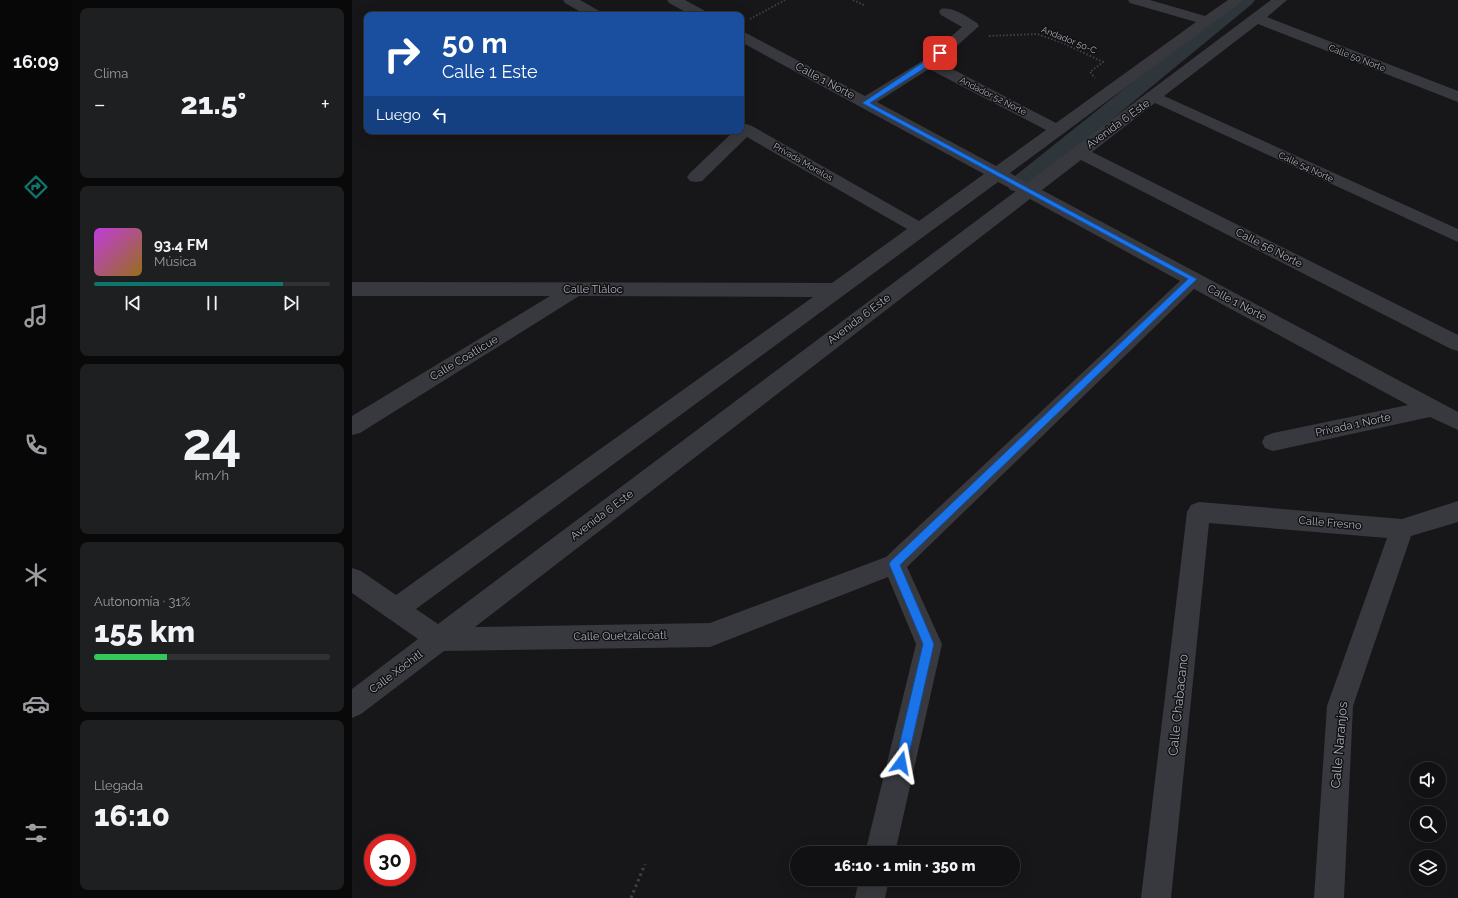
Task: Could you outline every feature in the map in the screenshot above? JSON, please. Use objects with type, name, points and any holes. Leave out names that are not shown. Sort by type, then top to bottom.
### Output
[{"type":"street","points":[[570,0],[591,12]]},
{"type":"street","points":[[674,0],[696,12]]},
{"type":"street","points":[[1135,0],[1208,22]]},
{"type":"street","points":[[396,609],[834,290],[1237,0]]},
{"type":"street","name":"Avenida 6 Este","points":[[439,639],[1280,0]]},
{"type":"street","points":[[681,12],[688,8]]},
{"type":"street","points":[[865,103],[929,63],[972,26],[946,12]]},
{"type":"street","name":"Calle 50 Norte","points":[[1257,18],[1458,97]]},
{"type":"street","name":"Calle 1 Norte","points":[[744,28],[865,103],[1458,422]]},
{"type":"street","name":"Andador 52 Norte","points":[[929,63],[1058,130]]},
{"type":"street","name":"Calle 54 Norte","points":[[1154,97],[1458,236]]},
{"type":"street","name":"Privada Morelos","points":[[744,131],[746,129],[920,229]]},
{"type":"street","name":"Privada Morelos","points":[[696,177],[741,134]]},
{"type":"street","name":"Calle 56 Norte","points":[[1080,152],[1458,344]]},
{"type":"street","points":[[1016,159],[1048,176]]},
{"type":"street","points":[[882,846],[929,644],[894,564],[1193,279]]},
{"type":"street","name":"Calle Tláloc","points":[[352,289],[834,290]]},
{"type":"street","name":"Calle Coatlicue","points":[[352,427],[576,289]]},
{"type":"street","name":"Privada 1 Norte","points":[[1273,442],[1432,408]]},
{"type":"street","name":"Calle Fresno","points":[[1199,512],[1402,529],[1453,514],[1458,511]]},
{"type":"street","name":"Calle Chabacano","points":[[1156,898],[1199,512]]},
{"type":"street","name":"Calle Naranjos","points":[[1329,898],[1340,706],[1402,529]]},
{"type":"street","name":"Calle Quetzalcóatl","points":[[439,639],[710,635],[894,564]]},
{"type":"street","points":[[352,579],[439,639]]},
{"type":"street","name":"Calle Xóchitl","points":[[352,705],[439,639]]},
{"type":"street","points":[[870,898],[873,886]]},
{"type":"path","points":[[744,28],[785,0]]},
{"type":"path","points":[[853,0],[864,5]]},
{"type":"path","name":"Andador 50-C","points":[[961,35],[974,40],[993,34],[1037,34],[1063,43],[1103,62],[1090,72],[1110,92]]},
{"type":"path","points":[[631,898],[645,864]]},
{"type":"waterway","points":[[1018,185],[1246,0]]},
{"type":"route","points":[[901,763],[929,644],[894,564],[1193,279],[865,103],[929,63],[940,53]]}]
